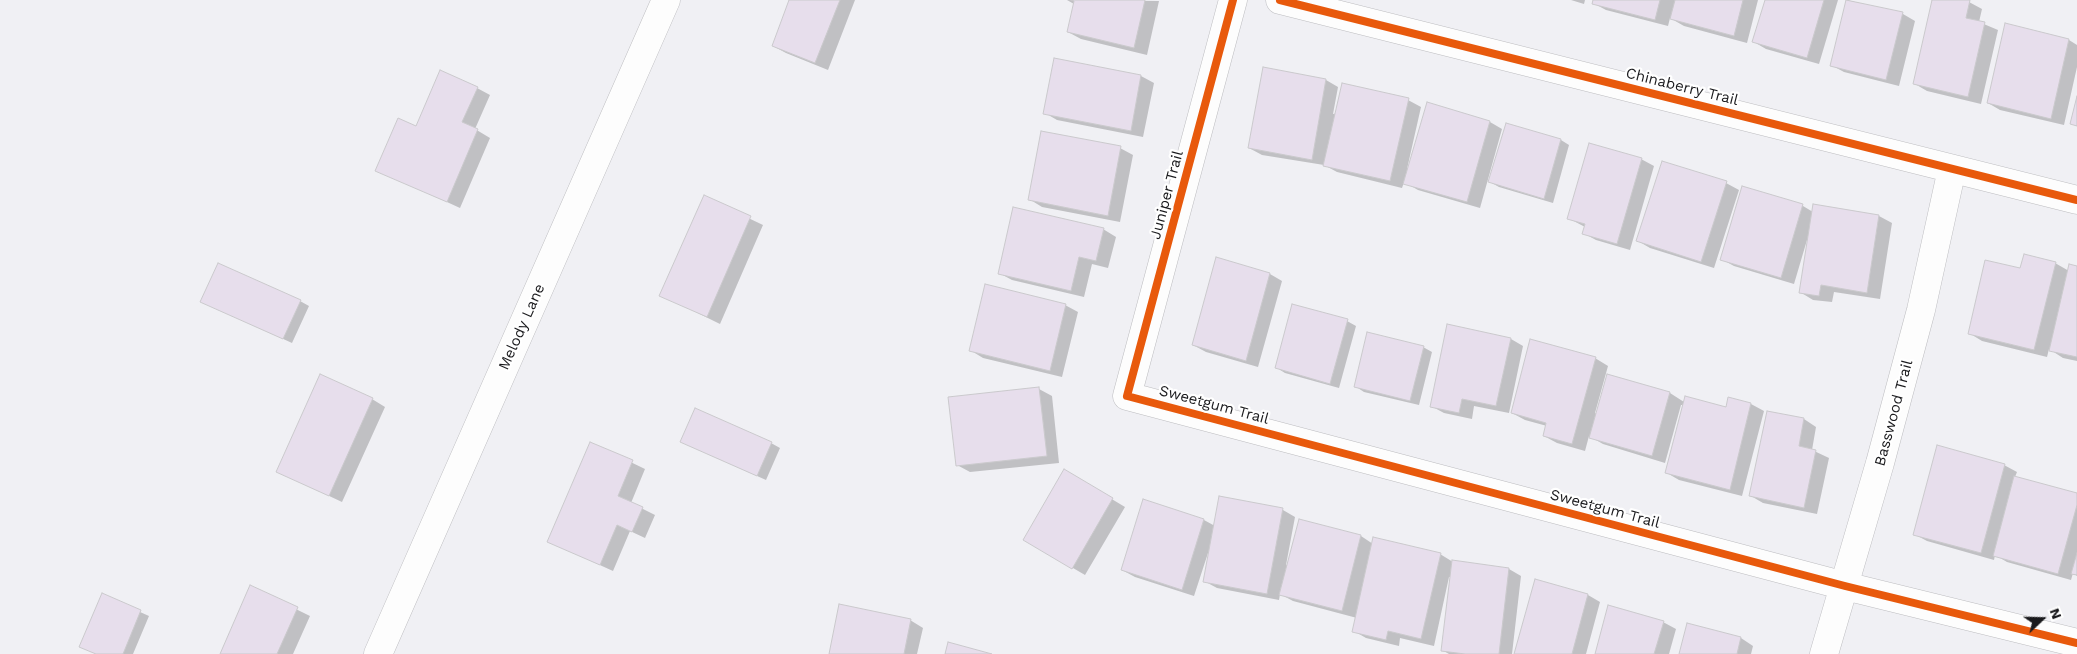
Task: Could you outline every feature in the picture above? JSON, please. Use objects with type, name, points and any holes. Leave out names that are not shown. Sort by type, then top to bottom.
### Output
[{"type":"street","name":"Melody Lane","points":[[378,654],[666,0]]},
{"type":"street","name":"Juniper Trail","points":[[1127,396],[1234,0]]},
{"type":"street","name":"Chinaberry Trail","points":[[1280,0],[2077,200]]},
{"type":"street","name":"Basswood Trail","points":[[1824,654],[1880,463],[1921,310],[1952,169]]},
{"type":"street","name":"Sweetgum Trail","points":[[1127,396],[1845,586],[2077,643]]},
{"type":"building","points":[[789,0],[840,0],[815,63],[772,46]]},
{"type":"building","points":[[1071,0],[1145,0],[1134,48],[1067,32],[1074,1]]},
{"type":"building","points":[[1593,0],[1660,0],[1655,20],[1592,4]]},
{"type":"building","points":[[1675,0],[1743,0],[1734,36],[1670,19]]},
{"type":"building","points":[[1765,0],[1824,0],[1807,58],[1752,42]]},
{"type":"building","points":[[1846,0],[1903,12],[1886,80],[1830,66]]},
{"type":"building","points":[[1932,0],[1970,0],[1966,18],[1985,22],[1968,97],[1913,84]]},
{"type":"building","points":[[2005,23],[2069,39],[2051,119],[1987,103]]},
{"type":"building","points":[[1054,58],[1141,75],[1131,131],[1043,114]]},
{"type":"building","points":[[1263,67],[1326,79],[1312,160],[1248,148]]},
{"type":"building","points":[[440,70],[478,87],[462,122],[478,129],[447,202],[375,171],[398,118],[416,126]]},
{"type":"building","points":[[1342,83],[1409,98],[1390,181],[1323,166]]},
{"type":"building","points":[[2077,96],[2077,126],[2070,124]]},
{"type":"building","points":[[1427,102],[1490,121],[1467,202],[1403,184]]},
{"type":"building","points":[[1506,123],[1561,139],[1544,199],[1488,182]]},
{"type":"building","points":[[1041,131],[1121,146],[1108,216],[1028,200]]},
{"type":"building","points":[[1589,143],[1642,158],[1617,244],[1582,234],[1585,224],[1567,219]]},
{"type":"building","points":[[1662,161],[1727,181],[1701,262],[1636,241]]},
{"type":"building","points":[[1742,186],[1803,204],[1781,278],[1720,260]]},
{"type":"building","points":[[704,195],[751,216],[707,317],[659,296]]},
{"type":"building","points":[[1813,204],[1879,215],[1867,293],[1821,285],[1819,296],[1799,293]]},
{"type":"building","points":[[1013,207],[1104,228],[1096,261],[1079,257],[1071,291],[998,274]]},
{"type":"building","points":[[2024,254],[2056,262],[2034,350],[1968,334],[1985,260],[2020,268]]},
{"type":"building","points":[[1216,257],[1270,273],[1246,361],[1192,345]]},
{"type":"building","points":[[218,263],[301,300],[283,339],[200,302]]},
{"type":"building","points":[[2069,264],[2077,266],[2077,357],[2049,351]]},
{"type":"building","points":[[985,284],[1066,304],[1050,371],[969,351]]},
{"type":"building","points":[[1292,304],[1348,319],[1330,384],[1275,368]]},
{"type":"building","points":[[1447,324],[1511,338],[1496,406],[1462,399],[1459,413],[1430,407]]},
{"type":"building","points":[[1367,332],[1424,346],[1410,401],[1354,387]]},
{"type":"building","points":[[1530,339],[1596,357],[1572,444],[1543,436],[1546,423],[1511,413]]},
{"type":"building","points":[[320,374],[373,398],[329,496],[276,472]]},
{"type":"building","points":[[1607,374],[1670,392],[1652,456],[1589,438]]},
{"type":"building","points":[[1039,387],[1047,456],[956,466],[948,397]]},
{"type":"building","points":[[1685,396],[1726,407],[1728,397],[1751,403],[1730,490],[1665,473]]},
{"type":"building","points":[[695,408],[772,442],[757,476],[680,442]]},
{"type":"building","points":[[1767,411],[1804,418],[1799,446],[1816,450],[1804,508],[1749,496]]},
{"type":"building","points":[[590,442],[633,460],[618,496],[643,507],[632,532],[617,525],[600,565],[547,542]]},
{"type":"building","points":[[1937,445],[2005,464],[1981,553],[1913,535]]},
{"type":"building","points":[[1064,469],[1113,498],[1072,569],[1023,540]]},
{"type":"building","points":[[2014,476],[2077,493],[2077,505],[2058,574],[1993,556]]},
{"type":"building","points":[[1219,496],[1283,508],[1267,594],[1203,582]]},
{"type":"building","points":[[1143,499],[1204,519],[1182,590],[1121,570]]},
{"type":"building","points":[[1299,519],[1361,535],[1342,611],[1279,595]]},
{"type":"building","points":[[1373,537],[1441,553],[1421,639],[1388,631],[1386,640],[1352,632]]},
{"type":"building","points":[[2077,553],[2077,575],[2071,574]]},
{"type":"building","points":[[1452,560],[1509,568],[1499,654],[1465,654],[1441,651]]},
{"type":"building","points":[[1535,579],[1588,594],[1572,654],[1514,654]]},
{"type":"building","points":[[250,585],[298,607],[277,654],[220,654]]},
{"type":"building","points":[[102,593],[141,610],[123,654],[96,654],[79,647]]},
{"type":"building","points":[[839,604],[911,619],[904,654],[829,654]]},
{"type":"building","points":[[1608,605],[1664,621],[1654,654],[1595,654]]},
{"type":"building","points":[[1687,623],[1741,637],[1737,654],[1679,654]]},
{"type":"building","points":[[948,642],[992,654],[945,654]]},
{"type":"cycle path","points":[[1233,0],[1127,396],[1845,586],[2077,643]]},
{"type":"cycle path","points":[[1280,0],[2077,200]]}]
